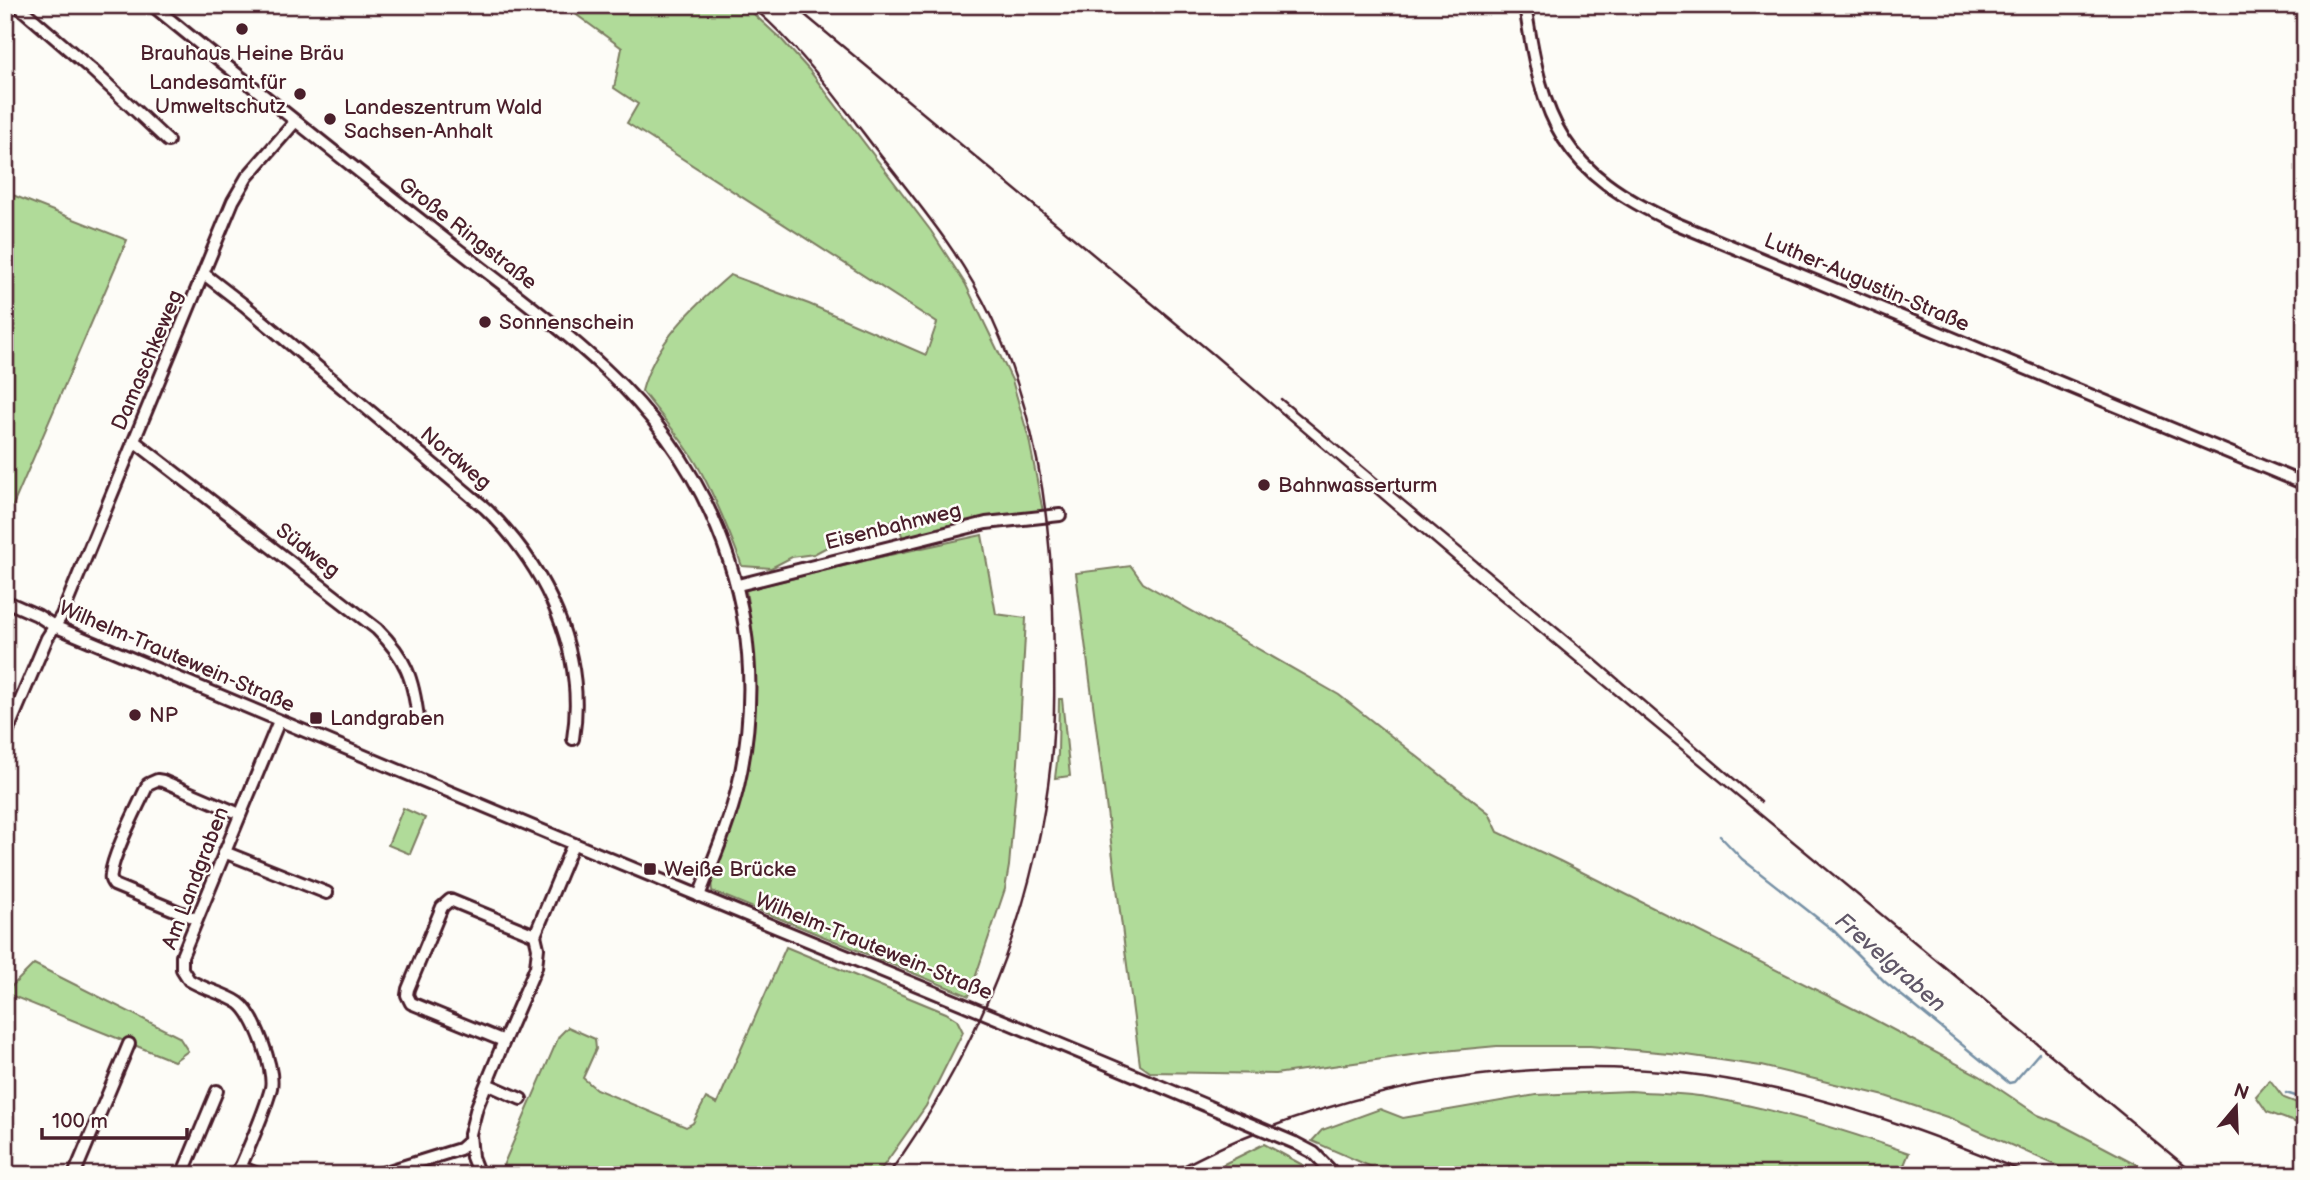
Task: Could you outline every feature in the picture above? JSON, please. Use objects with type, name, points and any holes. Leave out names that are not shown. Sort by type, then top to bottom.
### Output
[{"type":"street","points":[[16,5],[91,69],[168,141]]},
{"type":"street","name":"Große Ringstraße","points":[[152,5],[295,122],[528,304],[605,369],[637,401],[675,448],[707,506],[738,585],[748,640],[750,678],[745,745],[730,814],[699,896]]},
{"type":"street","name":"Luther-Augustin-Straße","points":[[1525,5],[1538,77],[1555,124],[1582,163],[1619,194],[1675,223],[2305,484]]},
{"type":"street","name":"Damaschkeweg","points":[[5,737],[54,626],[62,615],[239,188],[295,122]]},
{"type":"street","name":"Nordweg","points":[[204,274],[485,508],[510,532],[536,568],[555,606],[565,635],[575,678],[573,739]]},
{"type":"street","name":"Südweg","points":[[134,441],[377,629],[400,656],[410,675],[418,718]]},
{"type":"street","name":"Eisenbahnweg","points":[[738,585],[986,523],[1060,515]]},
{"type":"street","name":"Wilhelm-Trautewein-Straße","points":[[5,601],[54,626],[279,721],[979,1009],[1295,1143],[1314,1153],[1335,1175]]},
{"type":"street","name":"Am Landgraben","points":[[238,1171],[272,1085],[266,1053],[258,1030],[245,1008],[197,985],[185,975],[182,956],[279,721]]},
{"type":"street","points":[[196,919],[114,885],[111,873],[124,838],[148,783],[157,780],[240,814]]},
{"type":"street","points":[[479,1175],[469,1141],[477,1107],[536,967],[538,948],[535,935],[573,844]]},
{"type":"street","points":[[224,852],[327,893]]},
{"type":"street","points":[[503,1041],[411,1003],[407,995],[408,989],[442,907],[450,900],[535,935]]},
{"type":"street","points":[[74,1175],[130,1044]]},
{"type":"street","points":[[487,1084],[521,1099]]},
{"type":"street","points":[[182,1175],[217,1091]]},
{"type":"street","points":[[376,1175],[401,1171],[460,1149],[469,1141]]},
{"type":"street","points":[[238,1171],[260,1175]]},
{"type":"green space","points":[[563,5],[744,5],[782,40],[809,70],[931,231],[966,285],[1012,380],[1029,439],[1043,512],[903,539],[894,519],[885,527],[842,539],[814,554],[792,557],[771,568],[742,566],[723,517],[694,459],[642,391],[656,357],[677,327],[730,275],[809,304],[926,355],[937,323],[627,123],[638,104],[614,88],[622,48]]},
{"type":"green space","points":[[5,192],[127,240],[5,524]]},
{"type":"green space","points":[[982,535],[996,614],[1026,618],[1009,866],[1005,889],[969,996],[712,891],[711,881],[739,802],[754,732],[755,671],[746,590]]},
{"type":"green space","points":[[1131,566],[1143,583],[1339,695],[1489,813],[1498,832],[1858,1011],[1980,1076],[2038,1115],[2157,1175],[2078,1175],[1950,1118],[1885,1096],[1761,1066],[1680,1054],[1590,1046],[1497,1046],[1275,1074],[1150,1072],[1140,1065],[1076,573]]},
{"type":"green space","points":[[1059,699],[1062,699],[1070,776],[1055,778],[1058,754]]},
{"type":"green space","points":[[403,808],[425,818],[410,854],[388,845]]},
{"type":"green space","points":[[786,947],[946,1013],[957,1020],[963,1032],[926,1106],[877,1175],[499,1175],[559,1036],[568,1027],[595,1039],[596,1049],[583,1078],[596,1089],[686,1127],[693,1123],[706,1098],[717,1104]]},
{"type":"green space","points":[[34,964],[179,1037],[188,1051],[174,1061],[5,993]]},
{"type":"green space","points":[[2270,1080],[2284,1098],[2305,1106],[2305,1126],[2267,1112],[2256,1096]]},
{"type":"green space","points":[[1630,1091],[1697,1096],[1758,1107],[1909,1153],[1900,1175],[1390,1175],[1312,1141],[1322,1130],[1380,1109],[1403,1118],[1536,1095]]},
{"type":"green space","points":[[1264,1144],[1321,1175],[1202,1175]]},
{"type":"waterway","name":"Frevelgraben","points":[[1720,836],[1742,859],[1834,931],[1885,982],[2009,1083],[2014,1082],[2039,1053]]},
{"type":"waterway","name":"Frevelgraben","points":[[2286,1093],[2305,1099]]},
{"type":"railway","points":[[750,5],[785,37],[831,91],[938,230],[967,273],[1007,354],[1029,426],[1044,499],[1053,611],[1054,724],[1043,817],[1031,872],[1016,926],[974,1030],[949,1080],[888,1175]]},
{"type":"railway","points":[[793,5],[1213,354],[1471,575],[2196,1175]]},
{"type":"railway","points":[[1281,399],[1597,661],[1761,802]]},
{"type":"railway","points":[[1166,1175],[1252,1134],[1378,1094],[1508,1072],[1574,1068],[1706,1076],[1771,1088],[1903,1126],[2031,1175]]},
{"type":"place","name":"Brauhaus Heine Bräu","points":[[242,29]]},
{"type":"place","name":"Landesamt für Umweltschutz","points":[[300,94]]},
{"type":"place","name":"Landeszentrum Wald Sachsen-Anhalt","points":[[330,119]]},
{"type":"place","name":"Sonnenschein","points":[[485,322]]},
{"type":"place","name":"Bahnwasserturm","points":[[1264,485]]},
{"type":"place","name":"NP","points":[[135,715]]},
{"type":"place","name":"Landgraben","points":[[316,718]]},
{"type":"place","name":"Weiße Brücke","points":[[650,869]]}]
